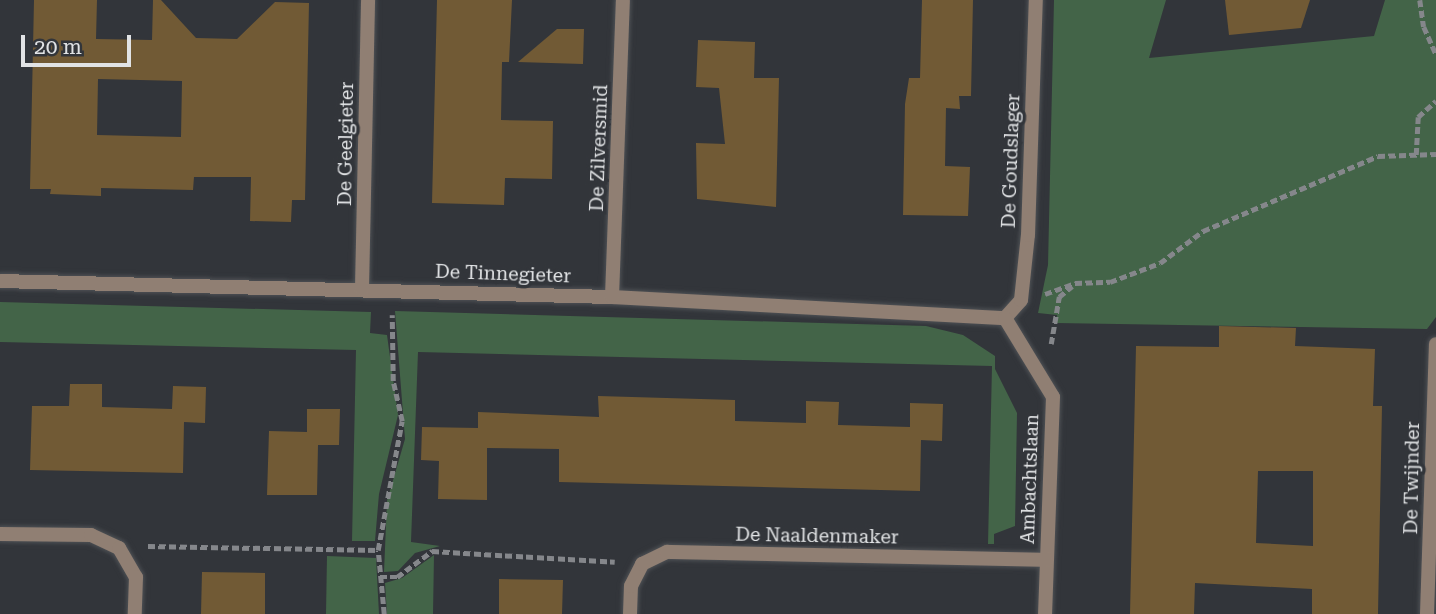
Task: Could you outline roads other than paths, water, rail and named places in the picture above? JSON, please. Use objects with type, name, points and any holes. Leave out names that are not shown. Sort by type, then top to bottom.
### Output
[{"type":"street","name":"De Geelgieter","points":[[362,289],[368,0]]},
{"type":"street","name":"De Zilversmid","points":[[612,297],[623,0]]},
{"type":"street","name":"De Goudslager","points":[[1005,318],[1021,296],[1028,236],[1036,0]]},
{"type":"street","name":"De Tinnegieter","points":[[0,281],[612,297],[1005,318]]},
{"type":"street","name":"Ambachtslaan","points":[[1005,318],[1053,397],[1045,614]]},
{"type":"street","name":"De Twijnder","points":[[1427,614],[1436,344]]},
{"type":"street","points":[[0,534],[91,535],[119,548],[136,577],[135,614]]},
{"type":"street","name":"De Naaldenmaker","points":[[630,614],[631,586],[642,564],[667,552],[1046,561]]}]
